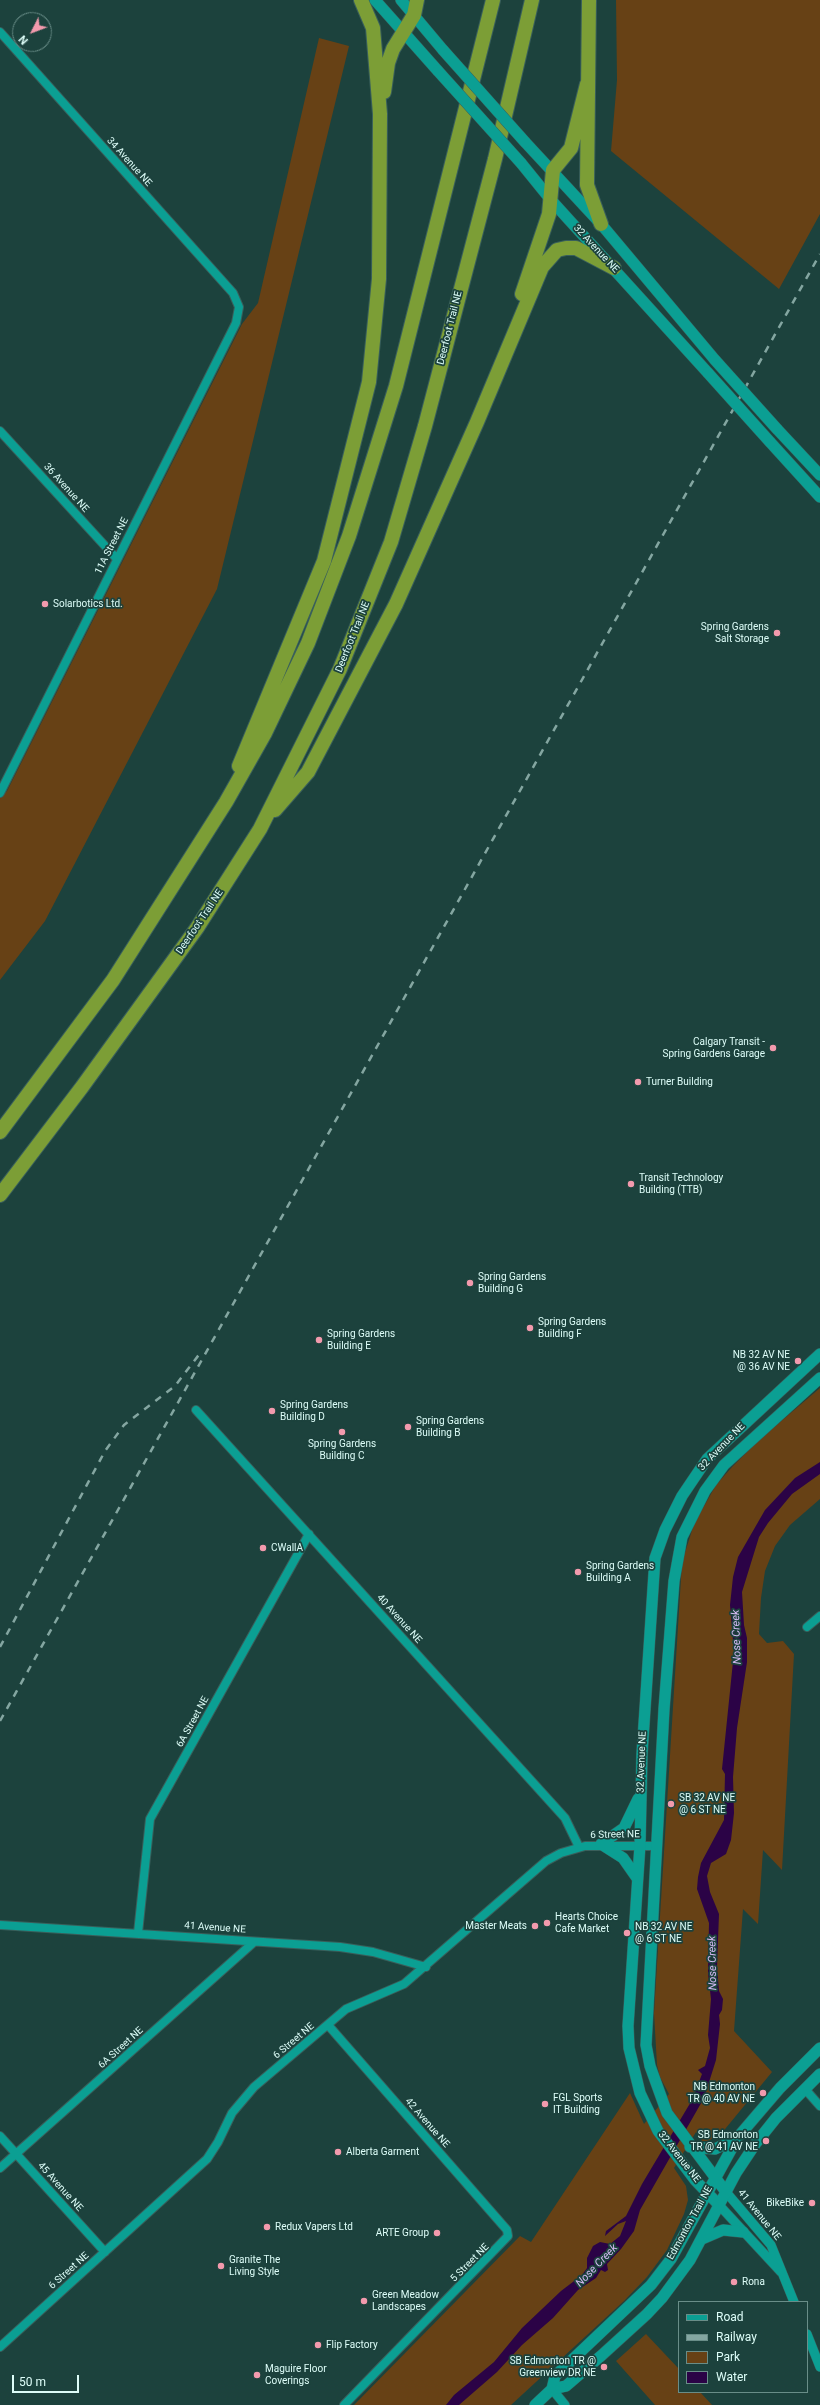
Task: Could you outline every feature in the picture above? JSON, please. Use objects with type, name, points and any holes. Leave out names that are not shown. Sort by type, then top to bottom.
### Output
[{"type":"highway","points":[[226,802],[248,738],[324,561],[369,382],[379,279],[380,114],[373,28],[361,0]]},
{"type":"highway","points":[[380,114],[388,63],[393,49],[414,15],[417,0]]},
{"type":"highway","points":[[0,1132],[113,980],[226,802],[265,733],[308,643],[349,536],[396,386],[493,0]]},
{"type":"highway","name":"Deerfoot Trail NE","points":[[1,1194],[87,1081],[196,928],[260,829],[340,669],[391,542],[425,426],[495,159],[532,0]]},
{"type":"highway","points":[[589,0],[587,185],[601,224]]},
{"type":"highway","points":[[477,422],[549,214],[553,170],[571,148],[587,84]]},
{"type":"highway","points":[[260,829],[308,772],[396,604],[477,422],[542,267],[557,250],[576,248],[614,268]]},
{"type":"main road","name":"32 Avenue NE","points":[[375,0],[521,164],[551,200],[820,497]]},
{"type":"main road","name":"32 Avenue NE","points":[[401,0],[443,50],[525,142],[553,170],[601,224],[715,360],[820,475]]},
{"type":"main road","name":"32 Avenue NE","points":[[719,2205],[680,2161],[658,2131],[640,2093],[629,2048],[628,2026],[640,1845],[641,1791],[655,1566],[665,1530],[682,1496],[707,1459],[820,1354]]},
{"type":"main road","name":"32 Avenue NE","points":[[726,2192],[690,2147],[667,2113],[650,2066],[646,2046],[674,1581],[682,1537],[705,1491],[724,1465],[820,1378]]},
{"type":"main road","points":[[637,1878],[623,1858],[601,1844],[624,1828],[641,1791]]},
{"type":"main road","name":"Edmonton Trail NE","points":[[552,2389],[555,2376],[651,2285],[671,2259],[738,2137],[780,2088],[820,2048]]},
{"type":"main road","name":"Edmonton Trail NE","points":[[535,2405],[552,2389],[566,2386],[647,2314],[678,2278],[702,2240],[726,2192],[756,2143],[776,2118],[820,2074]]},
{"type":"main road","points":[[690,2147],[715,2149],[738,2137]]},
{"type":"main road","points":[[702,2240],[723,2230],[743,2232]]},
{"type":"street","name":"34 Avenue NE","points":[[0,32],[233,293],[239,307]]},
{"type":"street","name":"11A Street NE","points":[[0,793],[236,323],[239,307]]},
{"type":"street","name":"36 Avenue NE","points":[[0,431],[117,559]]},
{"type":"street","name":"40 Avenue NE","points":[[196,1410],[565,1818],[579,1847]]},
{"type":"street","name":"6A Street NE","points":[[138,1933],[150,1819],[309,1534]]},
{"type":"street","points":[[807,1627],[820,1616]]},
{"type":"street","name":"6 Street NE","points":[[0,2347],[207,2159],[218,2142],[232,2113],[254,2088],[350,2006],[401,1986],[426,1967],[535,1869],[556,1856],[579,1847],[601,1844],[657,1846]]},
{"type":"street","name":"41 Avenue NE","points":[[0,1925],[340,1947],[373,1952],[426,1967]]},
{"type":"street","name":"6A Street NE","points":[[0,2168],[254,1942]]},
{"type":"street","name":"42 Avenue NE","points":[[328,2025],[507,2230],[508,2236]]},
{"type":"street","points":[[805,2089],[820,2106]]},
{"type":"street","name":"45 Avenue NE","points":[[0,2136],[105,2252]]},
{"type":"street","name":"41 Avenue NE","points":[[726,2192],[771,2245],[794,2301]]},
{"type":"street","name":"41 Avenue NE","points":[[719,2205],[784,2275]]},
{"type":"street","name":"5 Street NE","points":[[344,2405],[508,2236]]},
{"type":"street","points":[[808,2337],[820,2367]]},
{"type":"street","points":[[552,2389],[566,2405]]},
{"type":"green space","points":[[616,0],[820,0],[820,214],[779,289],[611,151],[617,80]]},
{"type":"green space","points":[[319,38],[349,46],[217,589],[45,921],[0,980],[0,798],[7,791],[242,324],[258,303]]},
{"type":"green space","points":[[820,1388],[820,1499],[790,1525],[775,1546],[765,1571],[761,1598],[759,1634],[767,1643],[783,1641],[794,1654],[782,1870],[763,1850],[758,1924],[743,1909],[734,2031],[772,2072],[721,2134],[708,2141],[702,2141],[696,2132],[674,2168],[686,2186],[688,2200],[684,2214],[667,2250],[647,2277],[624,2301],[511,2405],[354,2405],[520,2236],[531,2242],[630,2093],[644,2124],[669,2094],[660,2077],[657,2065],[654,2013],[682,1562],[694,1524],[716,1485],[759,1440]]},
{"type":"green space","points":[[646,2334],[678,2368],[678,2393],[701,2393],[712,2405],[655,2405],[616,2361]]},
{"type":"water","name":"Nose Creek","points":[[820,1462],[820,1474],[792,1494],[768,1523],[759,1537],[742,1592],[744,1625],[747,1638],[747,1662],[737,1728],[733,1777],[734,1813],[731,1840],[726,1854],[711,1863],[707,1876],[710,1892],[719,1914],[717,1967],[719,1991],[723,1999],[722,2010],[719,2015],[720,2024],[716,2060],[704,2098],[640,2210],[634,2231],[621,2249],[607,2264],[608,2270],[605,2272],[601,2270],[596,2278],[578,2290],[553,2318],[522,2345],[497,2372],[459,2405],[446,2405],[454,2395],[494,2362],[522,2328],[561,2291],[582,2275],[587,2268],[587,2258],[593,2246],[600,2242],[610,2244],[620,2236],[626,2221],[618,2224],[605,2236],[606,2231],[626,2216],[642,2184],[692,2100],[702,2074],[698,2070],[705,2066],[710,2048],[708,2035],[711,1999],[708,1973],[709,1923],[697,1889],[701,1863],[724,1820],[725,1774],[722,1769],[734,1652],[730,1605],[733,1577],[738,1557],[765,1510],[795,1478]]},
{"type":"railway","points":[[0,1721],[820,254]]},
{"type":"railway","points":[[0,1647],[105,1451],[124,1425],[175,1386],[201,1352]]},
{"type":"place","name":"Solarbotics Ltd.","points":[[45,604]]},
{"type":"place","name":"Spring Gardens Salt Storage","points":[[777,633]]},
{"type":"place","name":"Calgary Transit - Spring Gardens Garage","points":[[773,1048]]},
{"type":"place","name":"Turner Building","points":[[638,1082]]},
{"type":"place","name":"Transit Technology Building (TTB)","points":[[631,1184]]},
{"type":"place","name":"Spring Gardens Building G","points":[[470,1283]]},
{"type":"place","name":"Spring Gardens Building F","points":[[530,1328]]},
{"type":"place","name":"Spring Gardens Building E","points":[[319,1340]]},
{"type":"place","name":"NB 32 AV NE @ 36 AV NE","points":[[798,1361]]},
{"type":"place","name":"Spring Gardens Building D","points":[[272,1411]]},
{"type":"place","name":"Spring Gardens Building B","points":[[408,1427]]},
{"type":"place","name":"Spring Gardens Building C","points":[[342,1432]]},
{"type":"place","name":"CWallA","points":[[263,1548]]},
{"type":"place","name":"Spring Gardens Building A","points":[[578,1572]]},
{"type":"place","name":"SB 32 AV NE @ 6 ST NE","points":[[671,1804]]},
{"type":"place","name":"Hearts Choice Cafe Market","points":[[547,1923]]},
{"type":"place","name":"Master Meats","points":[[535,1926]]},
{"type":"place","name":"NB 32 AV NE @ 6 ST NE","points":[[627,1933]]},
{"type":"place","name":"NB Edmonton TR @ 40 AV NE","points":[[763,2093]]},
{"type":"place","name":"FGL Sports IT Building","points":[[545,2104]]},
{"type":"place","name":"SB Edmonton TR @ 41 AV NE","points":[[766,2141]]},
{"type":"place","name":"Alberta Garment","points":[[338,2152]]},
{"type":"place","name":"BikeBike","points":[[812,2203]]},
{"type":"place","name":"Redux Vapers Ltd","points":[[267,2227]]},
{"type":"place","name":"ARTE Group","points":[[437,2233]]},
{"type":"place","name":"Granite The Living Style","points":[[221,2266]]},
{"type":"place","name":"Rona","points":[[734,2282]]},
{"type":"place","name":"Green Meadow Landscapes","points":[[364,2301]]},
{"type":"place","name":"Flip Factory","points":[[318,2345]]},
{"type":"place","name":"SB Edmonton TR @ Greenview DR NE","points":[[604,2367]]},
{"type":"place","name":"Maguire Floor Coverings","points":[[257,2375]]}]
